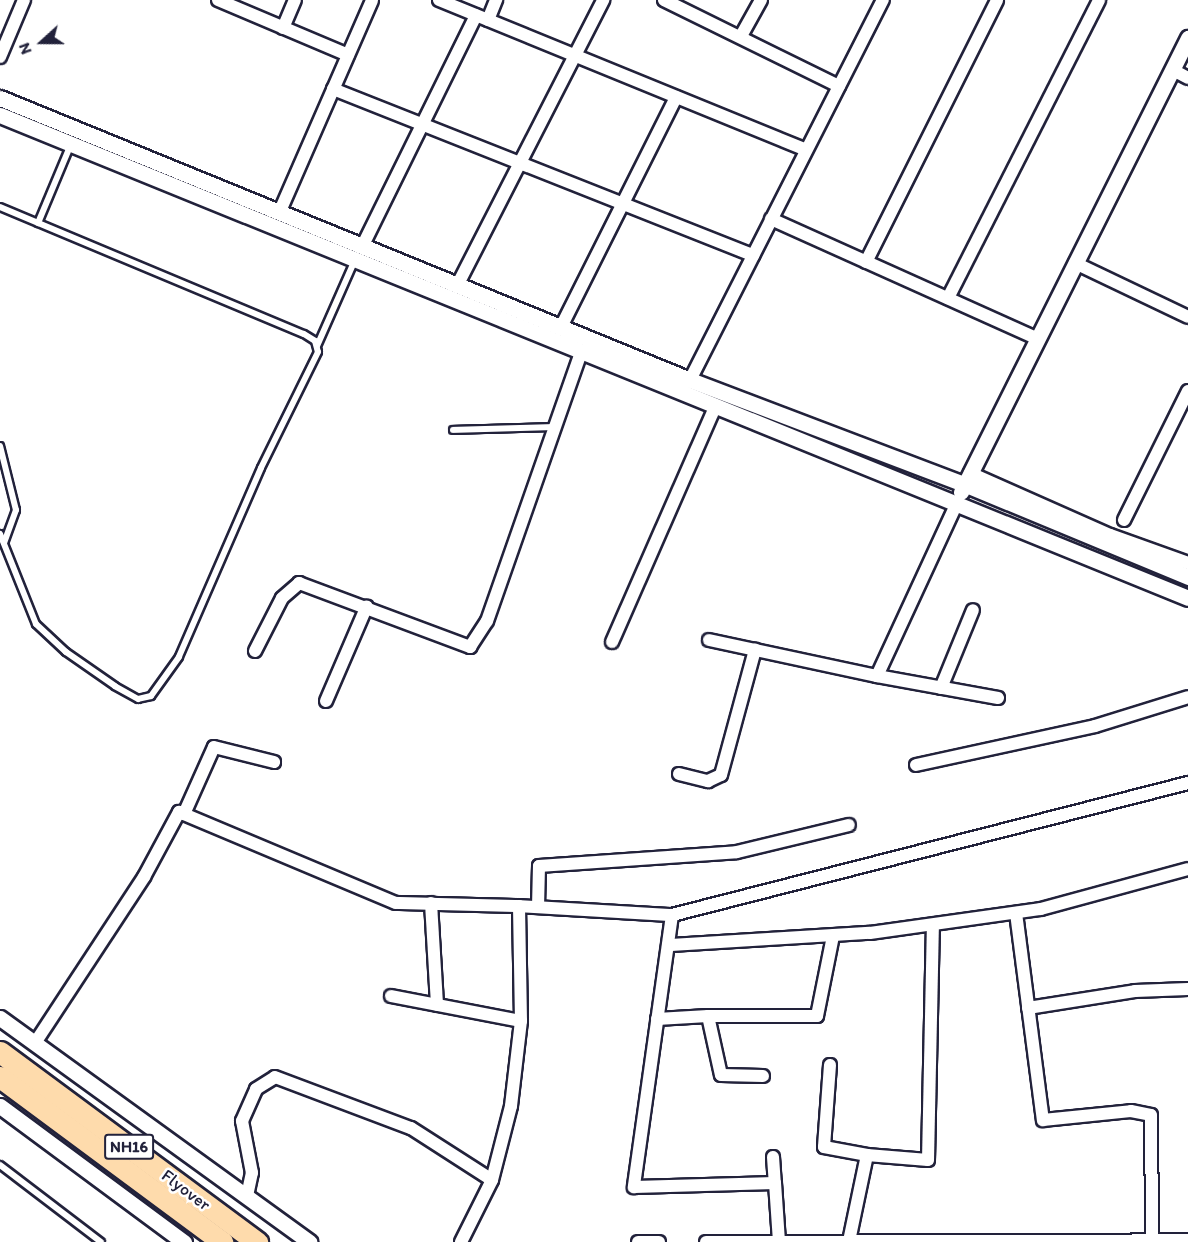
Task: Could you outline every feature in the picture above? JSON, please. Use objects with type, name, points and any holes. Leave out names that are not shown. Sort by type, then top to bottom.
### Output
[{"type":"highway","name":"Flyover","points":[[0,1052],[257,1242]]},
{"type":"highway","name":"Flyover","points":[[0,1077],[222,1242]]},
{"type":"street","points":[[0,57],[24,0]]},
{"type":"street","points":[[218,0],[348,55]]},
{"type":"street","points":[[283,27],[295,0]]},
{"type":"street","points":[[280,211],[372,0]]},
{"type":"street","points":[[439,0],[806,150]]},
{"type":"street","points":[[488,20],[496,0]]},
{"type":"street","points":[[459,282],[603,0]]},
{"type":"street","points":[[664,0],[839,86]]},
{"type":"street","points":[[741,36],[761,0]]},
{"type":"street","points":[[690,380],[883,0]]},
{"type":"street","points":[[866,262],[997,0]]},
{"type":"street","points":[[948,298],[1099,0]]},
{"type":"street","points":[[363,245],[476,15]]},
{"type":"street","points":[[877,676],[967,479],[1188,38]]},
{"type":"street","points":[[1173,70],[1188,78]]},
{"type":"street","points":[[333,89],[753,255]]},
{"type":"street","points":[[561,327],[676,97]]},
{"type":"street","points":[[0,98],[459,282],[690,380],[967,479],[1188,563]]},
{"type":"street","points":[[0,115],[1188,598]]},
{"type":"street","points":[[771,219],[1036,338]]},
{"type":"street","points":[[1075,263],[1188,317]]},
{"type":"street","points":[[255,651],[293,585],[310,585],[470,647],[487,621],[552,427],[581,353]]},
{"type":"street","points":[[1124,520],[1188,391]]},
{"type":"street","points":[[612,642],[716,406]]},
{"type":"street","points":[[967,479],[1188,577]]},
{"type":"street","points":[[326,701],[367,606]]},
{"type":"street","points":[[941,688],[973,609]]},
{"type":"street","points":[[709,639],[877,676],[999,698]]},
{"type":"street","points":[[679,774],[708,782],[721,775],[755,650]]},
{"type":"street","points":[[916,765],[1095,726],[1188,697]]},
{"type":"street","points":[[184,814],[214,747],[274,762]]},
{"type":"street","points":[[35,1043],[144,877],[173,817],[184,814],[368,888],[385,899],[672,915],[1188,783]]},
{"type":"street","points":[[538,907],[539,866],[737,852],[849,825]]},
{"type":"street","points":[[671,945],[833,936],[1016,913],[1073,903],[1188,869]]},
{"type":"street","points":[[431,903],[437,1005]]},
{"type":"street","points":[[461,1242],[492,1180],[512,1106],[521,1021],[519,906]]},
{"type":"street","points":[[1016,913],[1043,1120],[1131,1111],[1147,1112],[1153,1119],[1152,1240]]},
{"type":"street","points":[[672,915],[671,945],[657,1019],[634,1187],[775,1183]]},
{"type":"street","points":[[830,1065],[824,1147],[867,1155],[928,1160],[933,925]]},
{"type":"street","points":[[657,1019],[708,1016],[817,1016],[833,936]]},
{"type":"street","points":[[1028,1008],[1135,991],[1188,989]]},
{"type":"street","points":[[391,996],[521,1021]]},
{"type":"street","points":[[708,1016],[721,1075],[763,1076]]},
{"type":"street","points":[[0,1018],[310,1242]]},
{"type":"street","points":[[247,1196],[252,1173],[242,1121],[256,1089],[267,1078],[275,1077],[404,1124],[492,1180]]},
{"type":"street","points":[[0,1106],[184,1242]]},
{"type":"street","points":[[849,1241],[867,1155]]},
{"type":"street","points":[[773,1156],[779,1241]]},
{"type":"street","points":[[706,1242],[1188,1240]]},
{"type":"street","points":[[638,1242],[659,1242]]},
{"type":"lane","points":[[38,223],[71,144]]},
{"type":"lane","points":[[0,207],[304,334],[317,346]]},
{"type":"lane","points":[[0,534],[36,624],[66,652],[116,686],[138,699],[151,696],[184,647],[261,468],[312,369],[317,346],[355,260]]},
{"type":"lane","points":[[453,430],[552,427]]},
{"type":"lane","points":[[0,446],[16,510],[3,543]]},
{"type":"lane","points":[[0,1165],[101,1242]]}]
